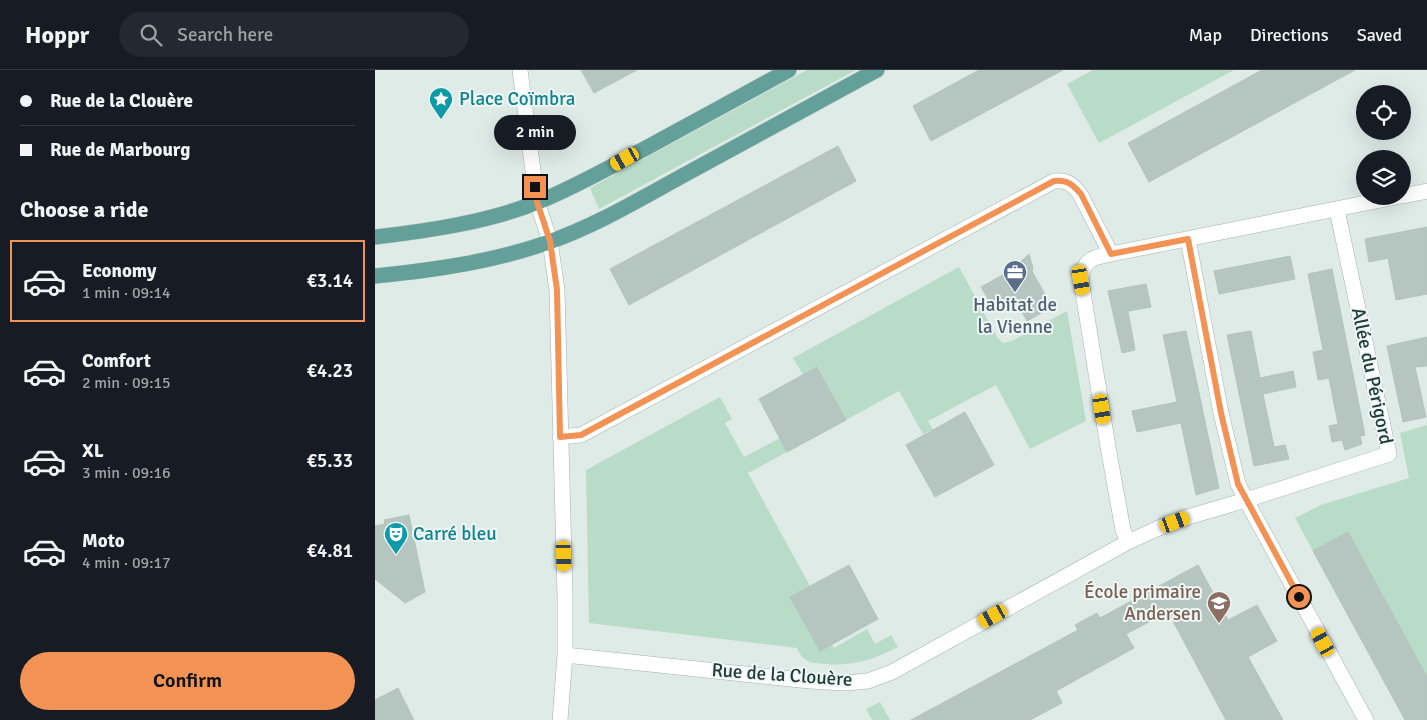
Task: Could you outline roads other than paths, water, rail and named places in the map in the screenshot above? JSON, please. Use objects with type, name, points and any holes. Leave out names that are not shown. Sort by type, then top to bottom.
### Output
[{"type":"main road","points":[[375,237],[411,233],[477,220],[537,202],[582,182],[789,70]]},
{"type":"main road","points":[[375,276],[420,272],[520,251],[599,221],[877,70]]},
{"type":"street","points":[[520,70],[537,202],[550,241],[557,290],[565,596],[565,655],[560,720]]},
{"type":"street","points":[[560,437],[581,435],[1054,181],[1067,181],[1081,194],[1111,254]]},
{"type":"street","points":[[1411,194],[1427,191]]},
{"type":"street","points":[[1128,542],[1123,530],[1107,447],[1081,280],[1082,269],[1088,261],[1098,256],[1360,205]]},
{"type":"street","name":"Allée du Périgord","points":[[1246,500],[1389,454],[1337,210]]},
{"type":"street","points":[[1188,239],[1221,413],[1238,484],[1366,720]]},
{"type":"street","name":"Rue de la Clouère","points":[[565,655],[810,681],[845,683],[868,681],[892,672],[1128,542],[1179,520],[1246,500]]},
{"type":"place","name":"Place Coïmbra","points":[[441,120]]},
{"type":"place","name":"Habitat de la Vienne","points":[[1015,293]]},
{"type":"place","name":"Carré bleu","points":[[396,555]]},
{"type":"place","name":"École primaire Andersen","points":[[1219,624]]}]
